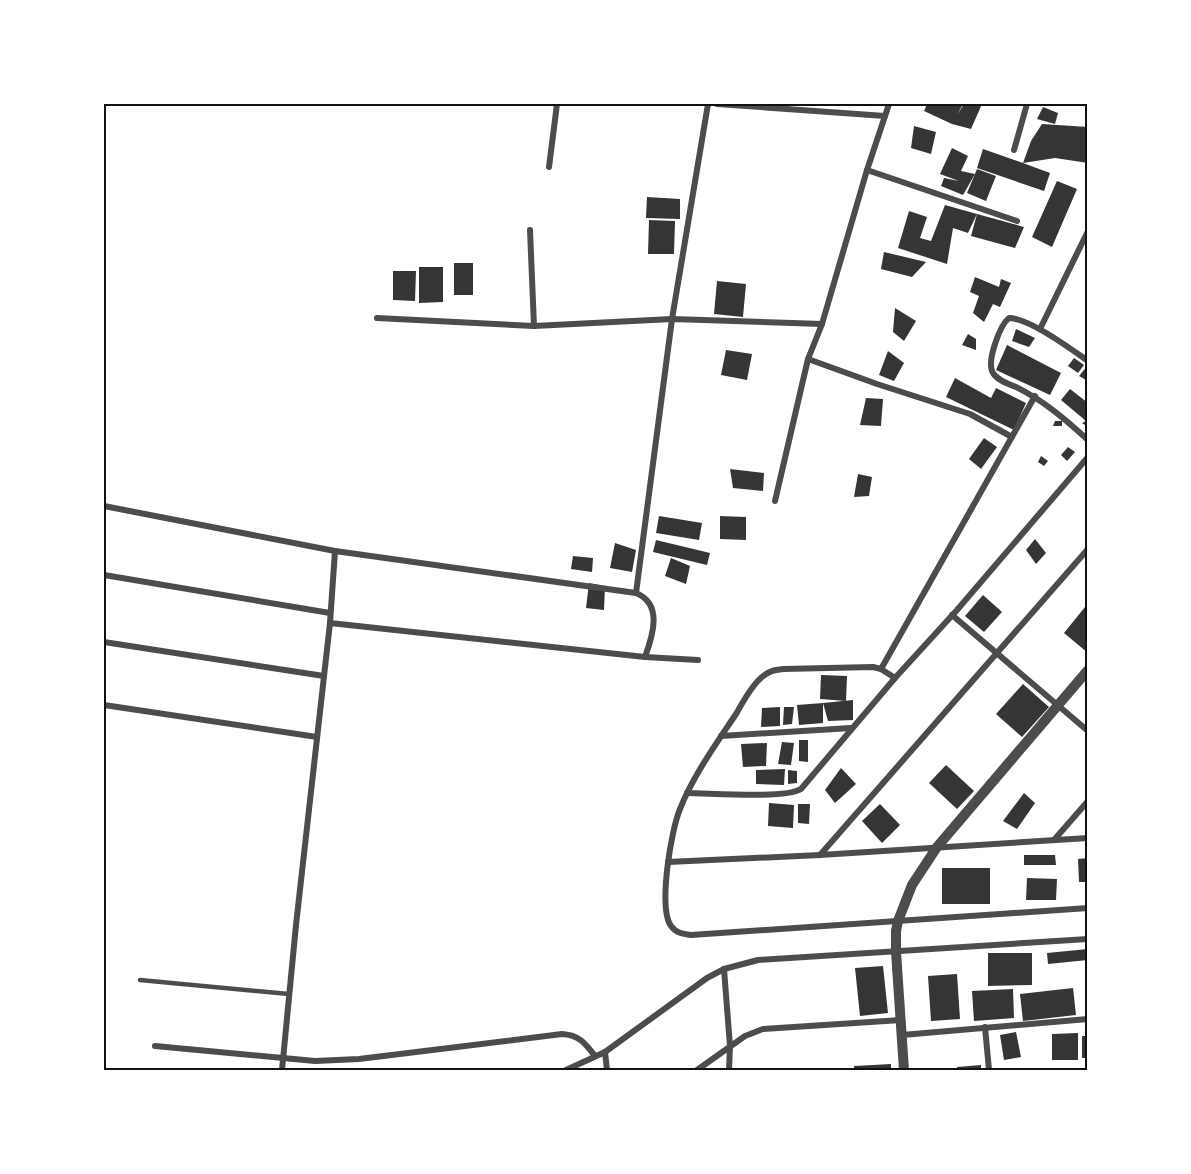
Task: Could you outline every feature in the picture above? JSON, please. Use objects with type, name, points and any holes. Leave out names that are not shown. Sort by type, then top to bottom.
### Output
[{"type":"street","points":[[549,167],[557,104]]},
{"type":"street","points":[[636,593],[672,319],[708,104]]},
{"type":"street","points":[[717,104],[885,116]]},
{"type":"street","points":[[775,501],[808,359],[822,324],[867,170],[889,104]]},
{"type":"street","points":[[1014,150],[1027,104]]},
{"type":"street","points":[[867,170],[1017,220]]},
{"type":"street","points":[[530,230],[534,326]]},
{"type":"street","points":[[1040,329],[1088,231]]},
{"type":"street","points":[[377,318],[534,326],[672,319],[822,324]]},
{"type":"street","points":[[1088,361],[1040,329],[1009,318],[1002,328],[989,367],[994,376],[1035,396],[1088,440]]},
{"type":"street","points":[[808,359],[970,414],[1012,437]]},
{"type":"street","points":[[881,669],[1035,396]]},
{"type":"street","points":[[687,793],[796,792],[809,780],[851,728],[1088,457]]},
{"type":"street","points":[[104,506],[335,551],[636,593],[646,597],[654,618],[650,644],[645,657]]},
{"type":"street","points":[[820,855],[1088,549]]},
{"type":"street","points":[[282,1071],[330,623],[335,551]]},
{"type":"street","points":[[104,575],[330,613]]},
{"type":"street","points":[[952,615],[1088,731]]},
{"type":"street","points":[[330,623],[645,657],[698,660]]},
{"type":"street","points":[[104,642],[324,676]]},
{"type":"street","points":[[895,678],[881,669],[867,666],[783,669],[769,671],[760,678],[721,736],[687,793],[674,825],[668,862],[667,912],[670,924],[675,931],[682,934],[897,926],[1088,908]]},
{"type":"street","points":[[904,1071],[896,949],[897,926],[912,885],[937,847],[1088,670]]},
{"type":"street","points":[[104,705],[317,737]]},
{"type":"street","points":[[721,736],[851,728]]},
{"type":"street","points":[[1054,840],[1088,801]]},
{"type":"street","points":[[668,862],[1088,838]]},
{"type":"street","points":[[566,1071],[605,1052],[707,978],[724,969],[758,960],[896,949],[1088,939]]},
{"type":"street","points":[[724,969],[730,1046],[729,1071]]},
{"type":"street","points":[[902,1035],[1088,1019]]},
{"type":"street","points":[[697,1071],[745,1036],[763,1029],[900,1020]]},
{"type":"street","points":[[985,1027],[989,1071]]},
{"type":"street","points":[[155,1046],[315,1061],[358,1059],[562,1034],[575,1035],[595,1056]]},
{"type":"street","points":[[605,1052],[607,1071]]},
{"type":"lane","points":[[140,980],[289,994]]},
{"type":"building","points":[[927,104],[963,104],[957,115],[964,104],[982,104],[971,129],[952,124],[924,111]]},
{"type":"building","points":[[1043,107],[1058,113],[1055,124],[1037,119]]},
{"type":"building","points":[[1042,124],[1088,127],[1088,163],[1055,158],[1023,163],[1031,141]]},
{"type":"building","points":[[914,126],[936,132],[931,154],[911,148]]},
{"type":"building","points":[[952,148],[968,156],[961,171],[975,174],[963,195],[941,186],[944,178],[959,181],[940,174]]},
{"type":"building","points":[[983,149],[1050,173],[1044,191],[977,168]]},
{"type":"building","points":[[977,169],[996,176],[986,201],[967,193]]},
{"type":"building","points":[[1057,181],[1077,189],[1052,247],[1032,237]]},
{"type":"building","points":[[647,197],[680,199],[680,219],[646,218]]},
{"type":"building","points":[[945,205],[977,214],[968,233],[953,228],[947,264],[898,248],[909,211],[927,217],[920,238],[931,241]]},
{"type":"building","points":[[977,214],[1024,227],[1015,248],[971,236]]},
{"type":"building","points":[[649,220],[675,221],[674,254],[648,254]]},
{"type":"building","points":[[884,252],[926,262],[912,277],[881,269]]},
{"type":"building","points":[[454,263],[473,263],[473,295],[454,295]]},
{"type":"building","points":[[419,267],[443,267],[443,302],[419,303]]},
{"type":"building","points":[[393,271],[416,271],[415,301],[393,300]]},
{"type":"building","points":[[975,277],[999,287],[1001,279],[1011,283],[1000,307],[993,304],[984,322],[973,313],[979,296],[970,292]]},
{"type":"building","points":[[717,281],[746,284],[743,317],[714,314]]},
{"type":"building","points":[[895,308],[916,321],[904,341],[893,332]]},
{"type":"building","points":[[1016,329],[1035,338],[1029,347],[1012,341]]},
{"type":"building","points":[[968,334],[976,339],[976,350],[962,345]]},
{"type":"building","points":[[1007,345],[1061,373],[1050,395],[996,370]]},
{"type":"building","points":[[726,350],[752,354],[747,380],[721,375]]},
{"type":"building","points":[[888,351],[904,363],[894,381],[879,375]]},
{"type":"building","points":[[1074,358],[1084,365],[1078,373],[1068,366]]},
{"type":"building","points":[[1088,365],[1088,381],[1079,376]]},
{"type":"building","points":[[955,378],[991,398],[996,388],[1026,403],[1014,430],[946,397]]},
{"type":"building","points":[[1070,389],[1088,403],[1088,427],[1082,423],[1086,421],[1061,400]]},
{"type":"building","points":[[866,398],[883,399],[881,426],[860,425]]},
{"type":"building","points":[[1055,421],[1062,421],[1062,426],[1053,426]]},
{"type":"building","points":[[984,438],[997,447],[981,469],[969,459]]},
{"type":"building","points":[[1068,447],[1075,452],[1067,461],[1061,455]]},
{"type":"building","points":[[1041,456],[1048,461],[1044,466],[1038,462]]},
{"type":"building","points":[[730,469],[764,473],[763,491],[733,488]]},
{"type":"building","points":[[858,474],[872,477],[869,496],[854,497]]},
{"type":"building","points":[[659,516],[702,523],[699,540],[656,533]]},
{"type":"building","points":[[720,516],[746,517],[746,540],[720,539]]},
{"type":"building","points":[[1035,539],[1046,553],[1036,564],[1026,550]]},
{"type":"building","points":[[656,540],[710,553],[707,565],[653,552]]},
{"type":"building","points":[[615,543],[636,550],[632,572],[610,568]]},
{"type":"building","points":[[573,556],[593,558],[592,572],[571,569]]},
{"type":"building","points":[[671,558],[690,566],[686,584],[665,576]]},
{"type":"building","points":[[589,583],[605,586],[604,610],[586,608]]},
{"type":"building","points":[[983,595],[1002,612],[984,632],[965,616]]},
{"type":"building","points":[[1085,607],[1088,610],[1088,653],[1064,633]]},
{"type":"building","points":[[821,675],[847,676],[846,701],[820,699]]},
{"type":"building","points":[[1023,684],[1049,707],[1022,737],[996,714]]},
{"type":"building","points":[[853,700],[853,720],[828,721],[823,703]]},
{"type":"building","points":[[823,703],[823,723],[799,725],[797,705]]},
{"type":"building","points":[[780,707],[780,726],[761,727],[762,708]]},
{"type":"building","points":[[784,707],[794,707],[792,724],[783,725]]},
{"type":"building","points":[[799,740],[808,740],[808,762],[799,761]]},
{"type":"building","points":[[782,742],[794,743],[791,765],[778,764]]},
{"type":"building","points":[[767,743],[766,766],[743,767],[741,744]]},
{"type":"building","points":[[946,765],[974,791],[957,809],[929,783]]},
{"type":"building","points":[[841,768],[856,784],[835,803],[825,790]]},
{"type":"building","points":[[785,769],[784,785],[756,784],[756,770]]},
{"type":"building","points":[[788,770],[797,771],[797,783],[788,784]]},
{"type":"building","points":[[1024,793],[1035,803],[1017,829],[1003,821]]},
{"type":"building","points":[[769,803],[794,805],[793,828],[768,826]]},
{"type":"building","points":[[798,804],[810,804],[809,824],[798,823]]},
{"type":"building","points":[[880,804],[900,825],[882,843],[862,821]]},
{"type":"building","points":[[1024,855],[1055,855],[1056,865],[1024,865]]},
{"type":"building","points":[[1088,858],[1088,882],[1079,882],[1078,859]]},
{"type":"building","points":[[942,868],[990,868],[990,904],[942,904]]},
{"type":"building","points":[[1027,878],[1057,879],[1056,900],[1026,900]]},
{"type":"building","points":[[1088,949],[1088,960],[1048,964],[1047,953]]},
{"type":"building","points":[[988,953],[1032,953],[1032,985],[988,986]]},
{"type":"building","points":[[883,966],[888,1013],[860,1016],[855,968]]},
{"type":"building","points":[[957,974],[960,1019],[931,1021],[928,976]]},
{"type":"building","points":[[1073,988],[1076,1015],[1023,1021],[1020,994]]},
{"type":"building","points":[[1013,989],[1014,1018],[974,1021],[972,991]]},
{"type":"building","points":[[1016,1032],[1021,1057],[1004,1060],[1000,1035]]},
{"type":"building","points":[[1078,1033],[1078,1060],[1052,1060],[1052,1034]]},
{"type":"building","points":[[1082,1036],[1088,1036],[1088,1058],[1082,1058]]},
{"type":"building","points":[[891,1064],[891,1070],[854,1070],[854,1066]]},
{"type":"building","points":[[981,1065],[981,1070],[957,1070],[957,1067]]}]
